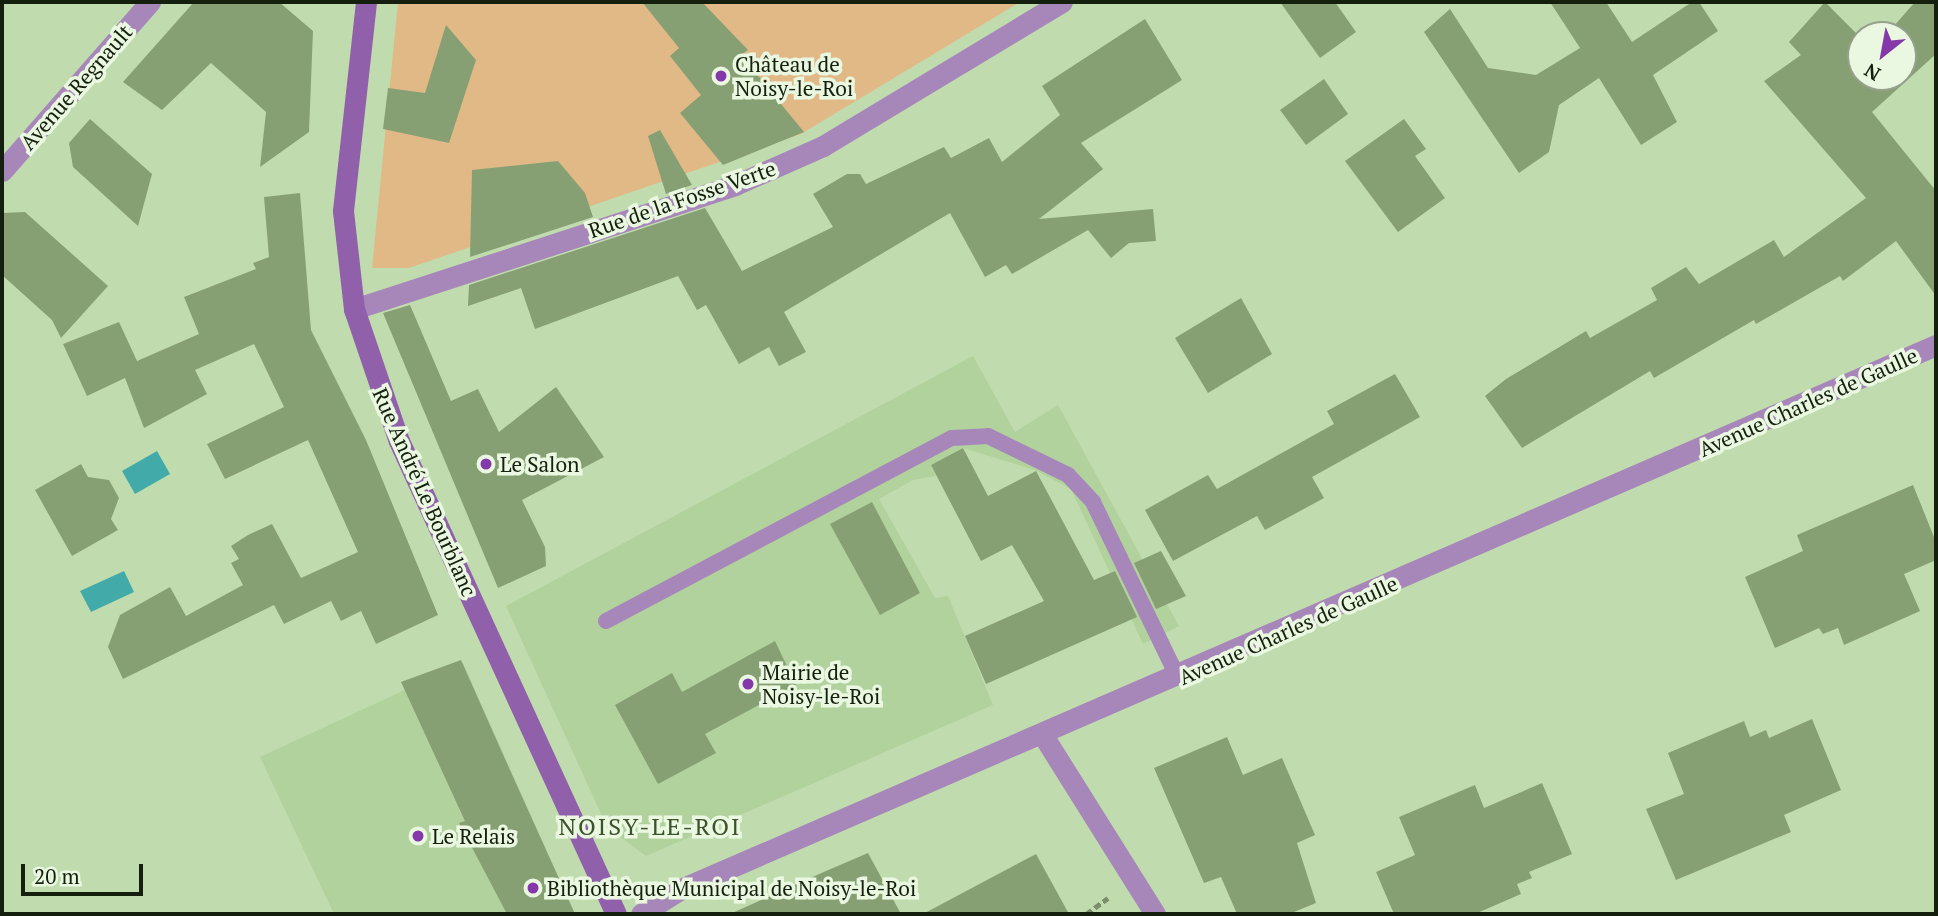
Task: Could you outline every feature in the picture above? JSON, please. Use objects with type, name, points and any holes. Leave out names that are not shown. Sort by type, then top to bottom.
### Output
[{"type":"street","name":"Avenue Regnault","points":[[2,171],[150,2]]},
{"type":"street","name":"Rue André Le Bourblanc","points":[[366,2],[343,211],[354,309],[399,441],[616,914]]},
{"type":"street","name":"Rue de la Fosse Verte","points":[[354,309],[735,185],[823,146],[1062,2]]},
{"type":"street","name":"Avenue Charles de Gaulle","points":[[641,914],[681,890],[1044,737],[1936,345]]},
{"type":"street","points":[[1044,737],[1155,914]]},
{"type":"lane","points":[[606,621],[951,438],[988,436],[1069,475],[1093,502],[1178,678]]},
{"type":"shaded area","points":[[398,2],[1020,2],[801,134],[409,268],[372,268]]},
{"type":"shaded area","points":[[973,356],[1015,432],[1058,405],[1179,626],[1143,644],[1071,489],[1035,470],[963,448],[931,465],[936,476],[913,480],[879,499],[935,598],[948,596],[993,705],[646,856],[607,827],[506,606]]},
{"type":"shaded area","name":"Le Relais","points":[[463,663],[575,914],[334,914],[260,757]]},
{"type":"water","points":[[157,451],[170,474],[135,494],[122,471]]},
{"type":"water","points":[[124,571],[134,592],[91,612],[80,591]]},
{"type":"building","points":[[194,2],[279,2],[313,31],[309,132],[260,167],[266,112],[211,63],[162,110],[123,82]]},
{"type":"building","name":"Château de Noisy-le-Roi","points":[[642,2],[702,2],[748,50],[741,55],[804,132],[723,165],[680,113],[701,95],[670,56],[679,48]]},
{"type":"building","points":[[1280,2],[1335,2],[1356,32],[1320,58]]},
{"type":"building","points":[[1550,2],[1606,2],[1632,42],[1692,2],[1699,2],[1718,31],[1653,75],[1677,122],[1641,145],[1599,78],[1559,105],[1549,152],[1519,173],[1424,32],[1450,9],[1488,68],[1536,75],[1580,48]]},
{"type":"building","points":[[1825,2],[1847,24],[1847,91],[1895,91],[1872,112],[1936,191],[1936,296],[1896,241],[1843,281],[1840,276],[1756,324],[1754,320],[1654,378],[1650,371],[1522,448],[1485,396],[1506,379],[1586,331],[1590,338],[1657,300],[1651,288],[1686,267],[1699,284],[1774,240],[1784,257],[1866,198],[1764,81],[1801,55],[1789,42]]},
{"type":"building","points":[[1915,2],[1936,2],[1936,54],[1917,71],[1917,21],[1898,21]]},
{"type":"building","points":[[1145,19],[1182,80],[1081,143],[1103,169],[1039,219],[1153,209],[1156,241],[1129,243],[1111,258],[1088,230],[1012,274],[1006,265],[985,277],[950,213],[784,312],[806,352],[779,366],[769,347],[739,364],[706,305],[697,310],[678,276],[535,329],[521,288],[468,306],[469,285],[705,208],[742,271],[833,227],[813,194],[847,174],[860,174],[866,184],[944,147],[951,158],[989,138],[1002,162],[1060,115],[1042,86]]},
{"type":"building","points":[[446,25],[476,60],[449,143],[383,129],[388,88],[425,93]]},
{"type":"building","points":[[1324,79],[1348,114],[1306,145],[1280,110]]},
{"type":"building","points":[[90,119],[152,174],[138,226],[73,167],[69,143]]},
{"type":"building","points":[[1404,119],[1426,149],[1415,156],[1445,198],[1398,232],[1345,161]]},
{"type":"building","points":[[660,130],[692,185],[666,194],[648,136]]},
{"type":"building","points":[[558,161],[585,193],[593,217],[470,257],[472,170]]},
{"type":"building","points":[[300,193],[311,330],[366,440],[438,615],[376,644],[361,611],[341,621],[331,601],[284,624],[274,605],[123,679],[108,647],[120,615],[170,587],[186,616],[243,585],[231,563],[239,559],[231,546],[248,535],[272,524],[301,578],[358,552],[308,440],[225,479],[207,444],[284,407],[254,344],[195,370],[207,394],[144,428],[125,378],[87,396],[63,344],[119,322],[137,361],[199,334],[184,297],[256,269],[253,263],[269,257],[264,197]]},
{"type":"building","points":[[25,212],[108,286],[61,338],[52,320],[2,275],[2,213]]},
{"type":"building","points":[[1241,298],[1272,354],[1208,393],[1175,338]]},
{"type":"building","points":[[410,305],[451,401],[478,389],[499,432],[556,387],[604,457],[522,500],[545,547],[546,566],[498,588],[383,313]]},
{"type":"building","points":[[1395,374],[1420,417],[1312,477],[1324,498],[1265,530],[1257,516],[1173,561],[1145,510],[1208,475],[1217,489],[1334,424],[1327,411]]},
{"type":"building","points":[[963,448],[988,496],[1036,471],[1094,580],[1115,571],[1137,617],[986,684],[965,636],[1044,601],[1012,545],[981,561],[931,465]]},
{"type":"building","points":[[81,464],[88,477],[109,480],[119,498],[111,519],[118,530],[72,556],[35,490]]},
{"type":"building","points":[[1913,485],[1936,542],[1936,560],[1904,574],[1920,611],[1844,645],[1838,628],[1823,634],[1819,628],[1775,648],[1745,577],[1803,551],[1797,535]]},
{"type":"building","points":[[872,502],[920,593],[880,615],[830,524]]},
{"type":"building","points":[[1161,551],[1186,596],[1156,609],[1134,563]]},
{"type":"building","points":[[775,641],[796,685],[705,734],[716,753],[658,784],[615,705],[672,673],[682,692]]},
{"type":"building","points":[[461,660],[575,914],[507,914],[459,823],[465,821],[401,682]]},
{"type":"building","points":[[1812,719],[1841,790],[1784,815],[1791,832],[1676,880],[1646,809],[1684,794],[1668,753],[1744,721],[1750,737],[1766,730],[1769,738]]},
{"type":"building","points":[[1227,737],[1243,775],[1282,758],[1315,835],[1297,843],[1316,903],[1289,914],[1237,914],[1221,877],[1204,883],[1154,768]]},
{"type":"building","points":[[1542,783],[1572,854],[1529,872],[1532,878],[1517,884],[1521,894],[1475,914],[1394,914],[1376,872],[1415,855],[1399,817],[1475,785],[1484,808]]},
{"type":"building","points":[[868,853],[901,914],[730,914],[826,871]]},
{"type":"building","points":[[1036,854],[1069,914],[923,914]]},
{"type":"place","name":"Château de Noisy-le-Roi","points":[[721,76]]},
{"type":"place","name":"Le Salon","points":[[486,464]]},
{"type":"place","name":"Mairie de Noisy-le-Roi","points":[[748,684]]},
{"type":"place","name":"Le Relais","points":[[418,836]]},
{"type":"place","name":"Bibliothèque Municipal de Noisy-le-Roi","points":[[533,888]]},
{"type":"district","name":"NOISY-LE-ROI","points":[[650,827]]}]
